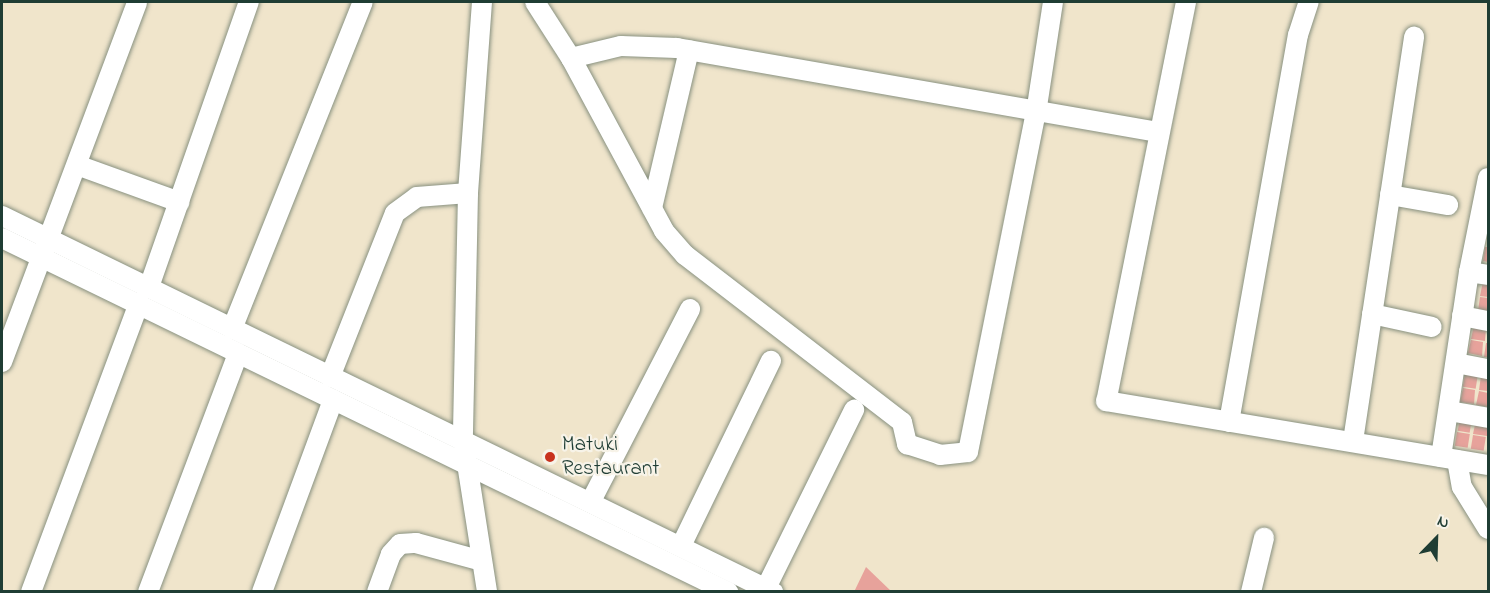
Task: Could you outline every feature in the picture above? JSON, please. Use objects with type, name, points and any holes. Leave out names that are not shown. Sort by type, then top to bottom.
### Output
[{"type":"street","points":[[2,363],[51,238],[137,2]]},
{"type":"street","points":[[31,591],[179,202],[249,2]]},
{"type":"street","points":[[232,329],[363,2]]},
{"type":"street","points":[[482,2],[468,193],[463,438],[487,591]]},
{"type":"street","points":[[535,2],[571,58],[664,231],[707,276],[902,422],[907,444],[940,455],[968,452],[1036,113],[1053,2]]},
{"type":"street","points":[[1186,2],[1106,401],[1488,465]]},
{"type":"street","points":[[1229,422],[1294,57],[1309,2]]},
{"type":"street","points":[[1353,441],[1414,37]]},
{"type":"street","points":[[571,58],[621,46],[689,50],[1036,113],[1159,132]]},
{"type":"street","points":[[652,208],[689,50]]},
{"type":"street","points":[[77,165],[179,202]]},
{"type":"street","points":[[1488,178],[1479,274],[1462,316],[1449,411],[1449,459],[1462,487],[1488,529]]},
{"type":"street","points":[[330,377],[395,213],[417,197],[468,193]]},
{"type":"street","points":[[1390,195],[1448,205]]},
{"type":"street","points":[[2,216],[51,238],[238,354],[728,591]]},
{"type":"street","points":[[2,238],[43,257],[232,329],[463,438],[770,590],[854,410]]},
{"type":"street","points":[[591,501],[690,309]]},
{"type":"street","points":[[1372,314],[1432,327]]},
{"type":"street","points":[[1462,316],[1488,321]]},
{"type":"street","points":[[148,591],[238,354]]},
{"type":"street","points":[[681,546],[771,361]]},
{"type":"street","points":[[1456,363],[1488,369]]},
{"type":"street","points":[[262,591],[333,400]]},
{"type":"street","points":[[1449,411],[1488,418]]},
{"type":"street","points":[[1251,591],[1264,538]]},
{"type":"street","points":[[377,591],[390,554],[400,544],[416,543],[482,561]]},
{"type":"building","points":[[1485,247],[1488,247],[1488,262],[1483,261]]},
{"type":"building","points":[[1483,281],[1488,283],[1488,297],[1480,296]]},
{"type":"building","points":[[1480,297],[1488,298],[1488,312],[1478,311]]},
{"type":"building","points":[[1474,325],[1486,327],[1485,341],[1471,339]]},
{"type":"building","points":[[1471,340],[1483,342],[1482,356],[1468,353]]},
{"type":"building","points":[[1486,343],[1488,343],[1488,357],[1484,357]]},
{"type":"building","points":[[1465,373],[1478,375],[1476,389],[1463,387]]},
{"type":"building","points":[[1481,376],[1488,377],[1488,391],[1479,390]]},
{"type":"building","points":[[1463,388],[1475,390],[1474,404],[1460,402]]},
{"type":"building","points":[[1479,391],[1488,393],[1488,407],[1476,405]]},
{"type":"building","points":[[1460,417],[1472,419],[1470,433],[1458,431]]},
{"type":"building","points":[[1476,420],[1488,423],[1487,436],[1473,434]]},
{"type":"building","points":[[1457,432],[1470,434],[1468,448],[1455,446]]},
{"type":"building","points":[[1473,435],[1486,437],[1484,451],[1471,449]]},
{"type":"building","points":[[866,567],[892,592],[854,592]]},
{"type":"place","name":"Matuki Restaurant","points":[[550,457]]}]
